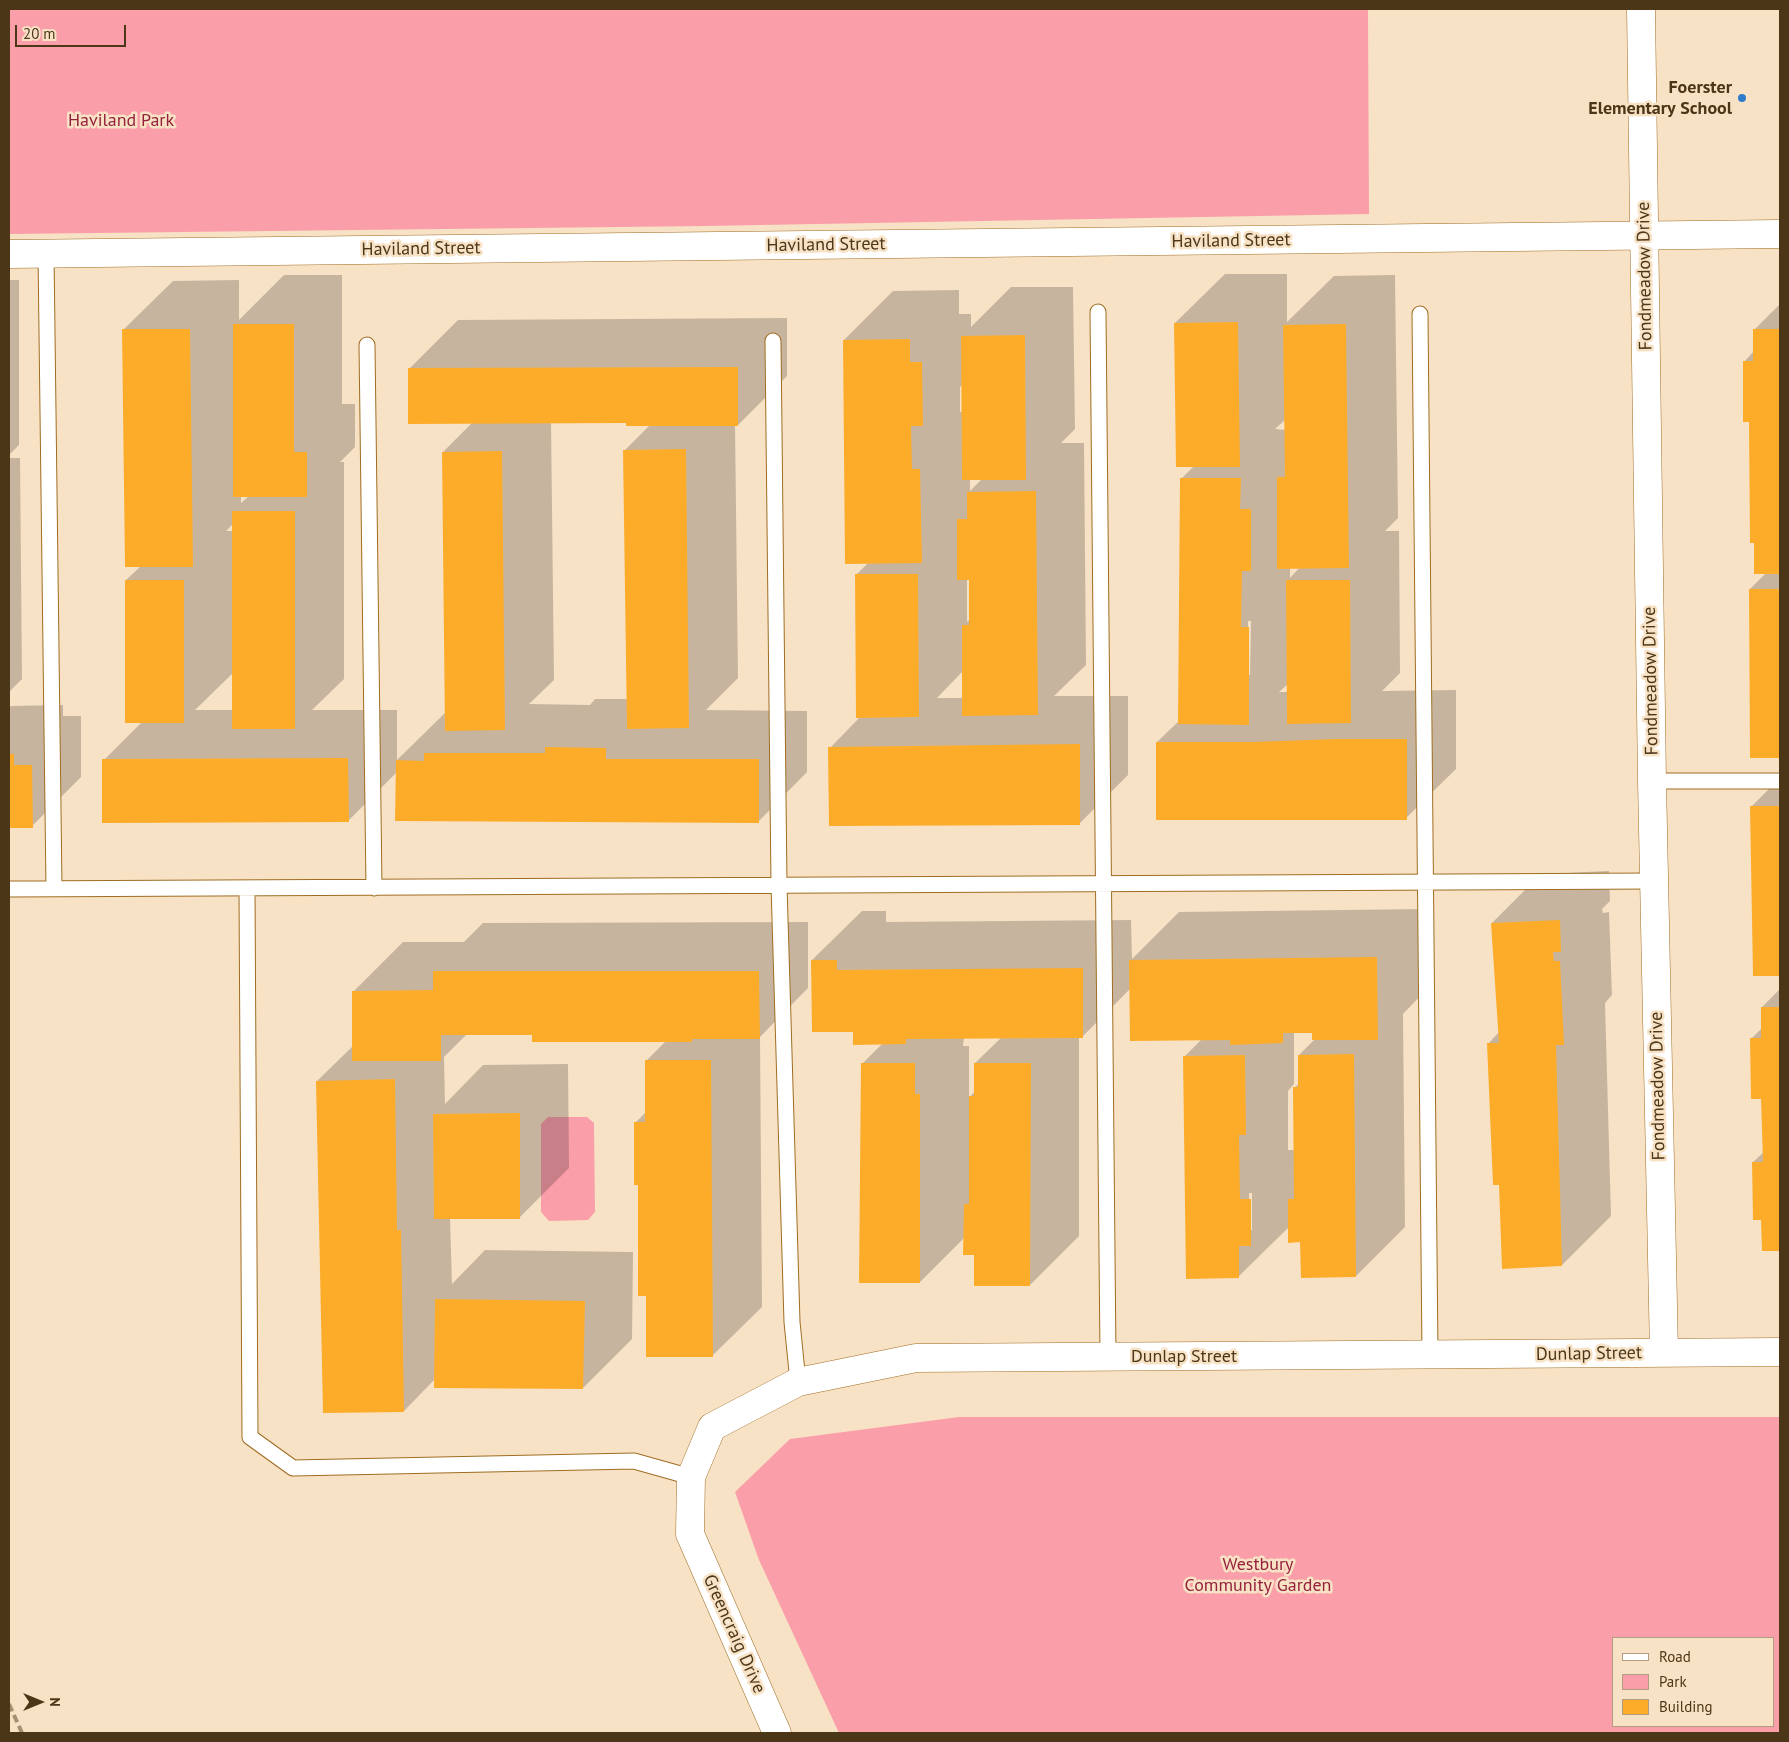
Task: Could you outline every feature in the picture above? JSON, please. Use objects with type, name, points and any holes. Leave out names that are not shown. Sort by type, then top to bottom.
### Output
[{"type":"street","name":"Fondmeadow Drive","points":[[1641,9],[1652,781],[1664,1353]]},
{"type":"street","name":"Haviland Street","points":[[9,254],[1780,234]]},
{"type":"street","name":"Dunlap Street","points":[[690,1534],[691,1476],[712,1427],[798,1382],[916,1358],[1780,1352]]},
{"type":"street","name":"Greencraig Drive","points":[[690,1534],[777,1733]]},
{"type":"lane","points":[[46,253],[54,889]]},
{"type":"lane","points":[[1098,312],[1108,1357]]},
{"type":"lane","points":[[1420,314],[1430,1355]]},
{"type":"lane","points":[[774,341],[779,885],[792,1322],[798,1382]]},
{"type":"lane","points":[[367,345],[374,888]]},
{"type":"lane","points":[[1652,781],[1780,781]]},
{"type":"lane","points":[[9,890],[1654,881]]},
{"type":"lane","points":[[248,888],[250,1437],[293,1468],[634,1461],[691,1476]]},
{"type":"green space","name":"Haviland Park","points":[[9,9],[1368,9],[1369,214],[706,226],[9,234]]},
{"type":"green space","points":[[548,1117],[587,1117],[594,1123],[595,1212],[588,1220],[549,1221],[541,1212],[541,1124]]},
{"type":"green space","name":"Westbury Community Garden","points":[[959,1417],[1780,1417],[1780,1733],[839,1733],[759,1560],[735,1492],[790,1439]]},
{"type":"building","points":[[1238,322],[1240,467],[1176,467],[1174,323]]},
{"type":"building","points":[[233,324],[294,324],[294,452],[307,452],[307,497],[233,497]]},
{"type":"building","points":[[1346,324],[1349,568],[1277,569],[1277,477],[1285,477],[1283,325]]},
{"type":"building","points":[[122,329],[190,329],[193,567],[125,567]]},
{"type":"building","points":[[1753,329],[1780,329],[1780,574],[1754,574],[1754,543],[1750,543],[1749,422],[1743,422],[1743,361],[1753,361]]},
{"type":"building","points":[[1025,335],[1026,480],[962,480],[961,336]]},
{"type":"building","points":[[910,339],[910,362],[922,362],[923,426],[911,426],[912,469],[920,469],[922,563],[845,564],[843,340]]},
{"type":"building","points":[[738,367],[738,426],[626,426],[626,423],[408,424],[408,368]]},
{"type":"building","points":[[686,449],[689,728],[627,729],[623,450]]},
{"type":"building","points":[[502,451],[505,730],[445,731],[442,452]]},
{"type":"building","points":[[1180,478],[1241,478],[1240,509],[1251,509],[1251,571],[1242,571],[1241,627],[1249,627],[1249,725],[1178,724]]},
{"type":"building","points":[[1036,491],[1038,715],[962,716],[962,625],[969,625],[969,580],[957,580],[957,519],[967,519],[967,492]]},
{"type":"building","points":[[232,511],[295,511],[295,729],[232,729]]},
{"type":"building","points":[[855,574],[918,574],[919,717],[856,718]]},
{"type":"building","points":[[125,580],[184,580],[184,723],[125,723]]},
{"type":"building","points":[[1286,580],[1350,580],[1351,723],[1287,724]]},
{"type":"building","points":[[1749,589],[1780,589],[1780,758],[1750,758]]},
{"type":"building","points":[[1407,739],[1407,820],[1156,820],[1156,742],[1254,742]]},
{"type":"building","points":[[1080,744],[1080,825],[829,826],[828,747]]},
{"type":"building","points":[[545,747],[606,748],[606,759],[759,759],[759,823],[395,821],[396,760],[424,761],[424,753],[545,753]]},
{"type":"building","points":[[9,754],[14,754],[14,765],[32,765],[33,828],[9,828]]},
{"type":"building","points":[[348,758],[349,822],[102,823],[102,759]]},
{"type":"building","points":[[1750,806],[1780,806],[1780,976],[1753,976]]},
{"type":"building","points":[[1560,920],[1561,952],[1553,952],[1554,961],[1560,961],[1564,1045],[1556,1045],[1562,1266],[1502,1269],[1499,1185],[1493,1185],[1487,1043],[1499,1043],[1491,923]]},
{"type":"building","points":[[1377,957],[1378,1040],[1312,1040],[1312,1033],[1283,1033],[1283,1043],[1230,1045],[1230,1040],[1130,1041],[1129,960]]},
{"type":"building","points":[[811,960],[837,960],[837,970],[1083,968],[1083,1038],[906,1039],[906,1044],[853,1045],[853,1032],[812,1032]]},
{"type":"building","points":[[433,971],[759,971],[760,1039],[692,1039],[692,1042],[532,1042],[532,1035],[441,1035],[441,1061],[352,1061],[352,991],[433,990]]},
{"type":"building","points":[[1761,1007],[1780,1007],[1780,1251],[1762,1251],[1761,1220],[1753,1220],[1752,1162],[1763,1162],[1761,1099],[1751,1099],[1750,1038],[1761,1038]]},
{"type":"building","points":[[1354,1054],[1356,1277],[1301,1278],[1300,1242],[1288,1243],[1288,1199],[1294,1199],[1293,1087],[1298,1087],[1298,1055]]},
{"type":"building","points":[[1245,1055],[1246,1135],[1239,1135],[1240,1199],[1251,1199],[1251,1246],[1239,1246],[1239,1278],[1186,1279],[1183,1056]]},
{"type":"building","points":[[645,1060],[711,1060],[713,1357],[646,1357],[646,1296],[638,1296],[638,1185],[634,1185],[634,1122],[645,1122]]},
{"type":"building","points":[[861,1063],[915,1063],[915,1094],[920,1094],[920,1283],[859,1283]]},
{"type":"building","points":[[974,1063],[1031,1063],[1030,1286],[974,1286],[974,1255],[963,1255],[964,1204],[969,1204],[969,1096],[974,1096]]},
{"type":"building","points":[[395,1079],[397,1230],[401,1230],[404,1412],[323,1413],[316,1081]]},
{"type":"building","points":[[520,1113],[520,1219],[434,1219],[433,1114]]},
{"type":"building","points":[[435,1299],[585,1301],[583,1389],[434,1388]]},
{"type":"railway","points":[[9,1704],[22,1733]]},
{"type":"place","name":"Foerster Elementary School","points":[[1742,98]]}]
